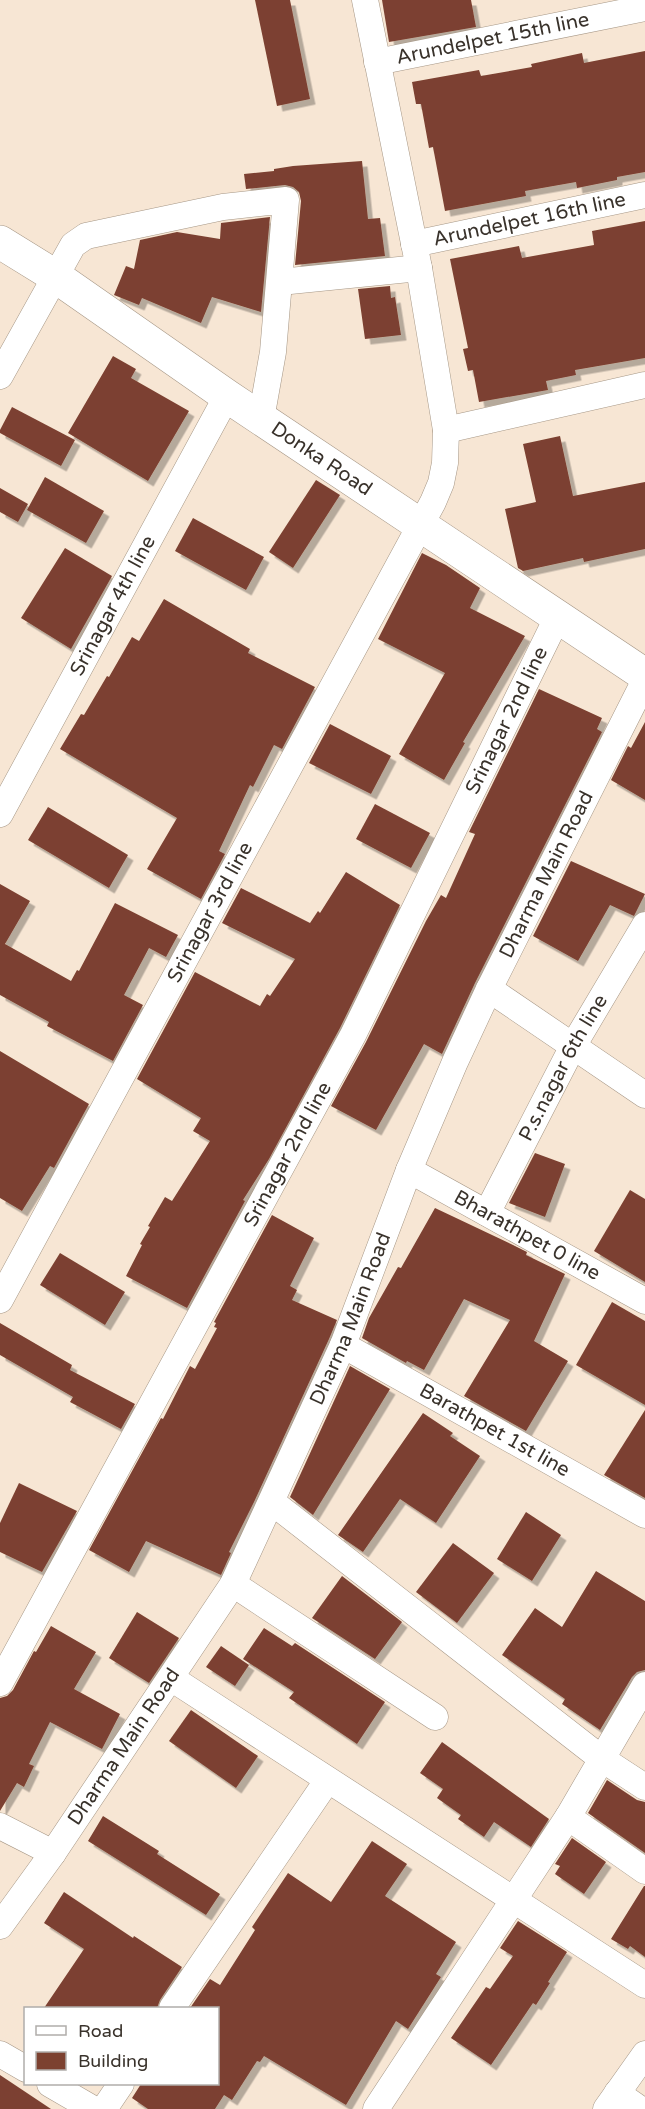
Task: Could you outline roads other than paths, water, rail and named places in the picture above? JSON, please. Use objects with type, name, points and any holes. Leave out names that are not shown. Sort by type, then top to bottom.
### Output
[{"type":"street","name":"Srinagar 3rd line","points":[[0,1300],[433,502],[441,483],[445,462],[446,430],[417,256],[365,0]]},
{"type":"street","name":"Arundelpet 15th line","points":[[377,62],[645,8]]},
{"type":"street","name":"Arundelpet 16th line","points":[[280,282],[417,256],[645,195]]},
{"type":"street","points":[[0,376],[73,245],[86,236],[223,207],[286,200],[273,352],[261,419]]},
{"type":"street","name":"Donka Road","points":[[0,242],[55,276],[226,396],[645,675]]},
{"type":"street","points":[[446,430],[645,385]]},
{"type":"street","name":"Srinagar 4th line","points":[[0,814],[226,396]]},
{"type":"street","name":"Srinagar 2nd line","points":[[0,1683],[353,1035],[557,618]]},
{"type":"street","name":"Dharma Main Road","points":[[0,1926],[53,1853],[234,1584],[343,1345],[409,1170],[489,989],[645,680]]},
{"type":"street","name":"P.s.nagar 6th line","points":[[487,1213],[573,1046],[645,925]]},
{"type":"street","points":[[489,989],[645,1095]]},
{"type":"street","name":"Bharathpet 0 line","points":[[409,1170],[642,1293]]},
{"type":"street","name":"Barathpet 1st line","points":[[343,1345],[645,1515]]},
{"type":"street","points":[[272,1502],[602,1759],[645,1787]]},
{"type":"street","points":[[234,1584],[435,1717]]},
{"type":"street","points":[[171,1677],[327,1781],[645,1985]]},
{"type":"street","points":[[376,2109],[568,1817],[645,1685]]},
{"type":"street","points":[[173,2007],[327,1781]]},
{"type":"street","points":[[568,1817],[645,1871]]},
{"type":"street","points":[[0,1826],[53,1853]]},
{"type":"street","points":[[0,2054],[24,2068]]},
{"type":"street","points":[[640,2109],[611,2101],[645,2054]]},
{"type":"street","points":[[52,2085],[93,2109]]},
{"type":"street","points":[[104,2109],[120,2085]]}]
